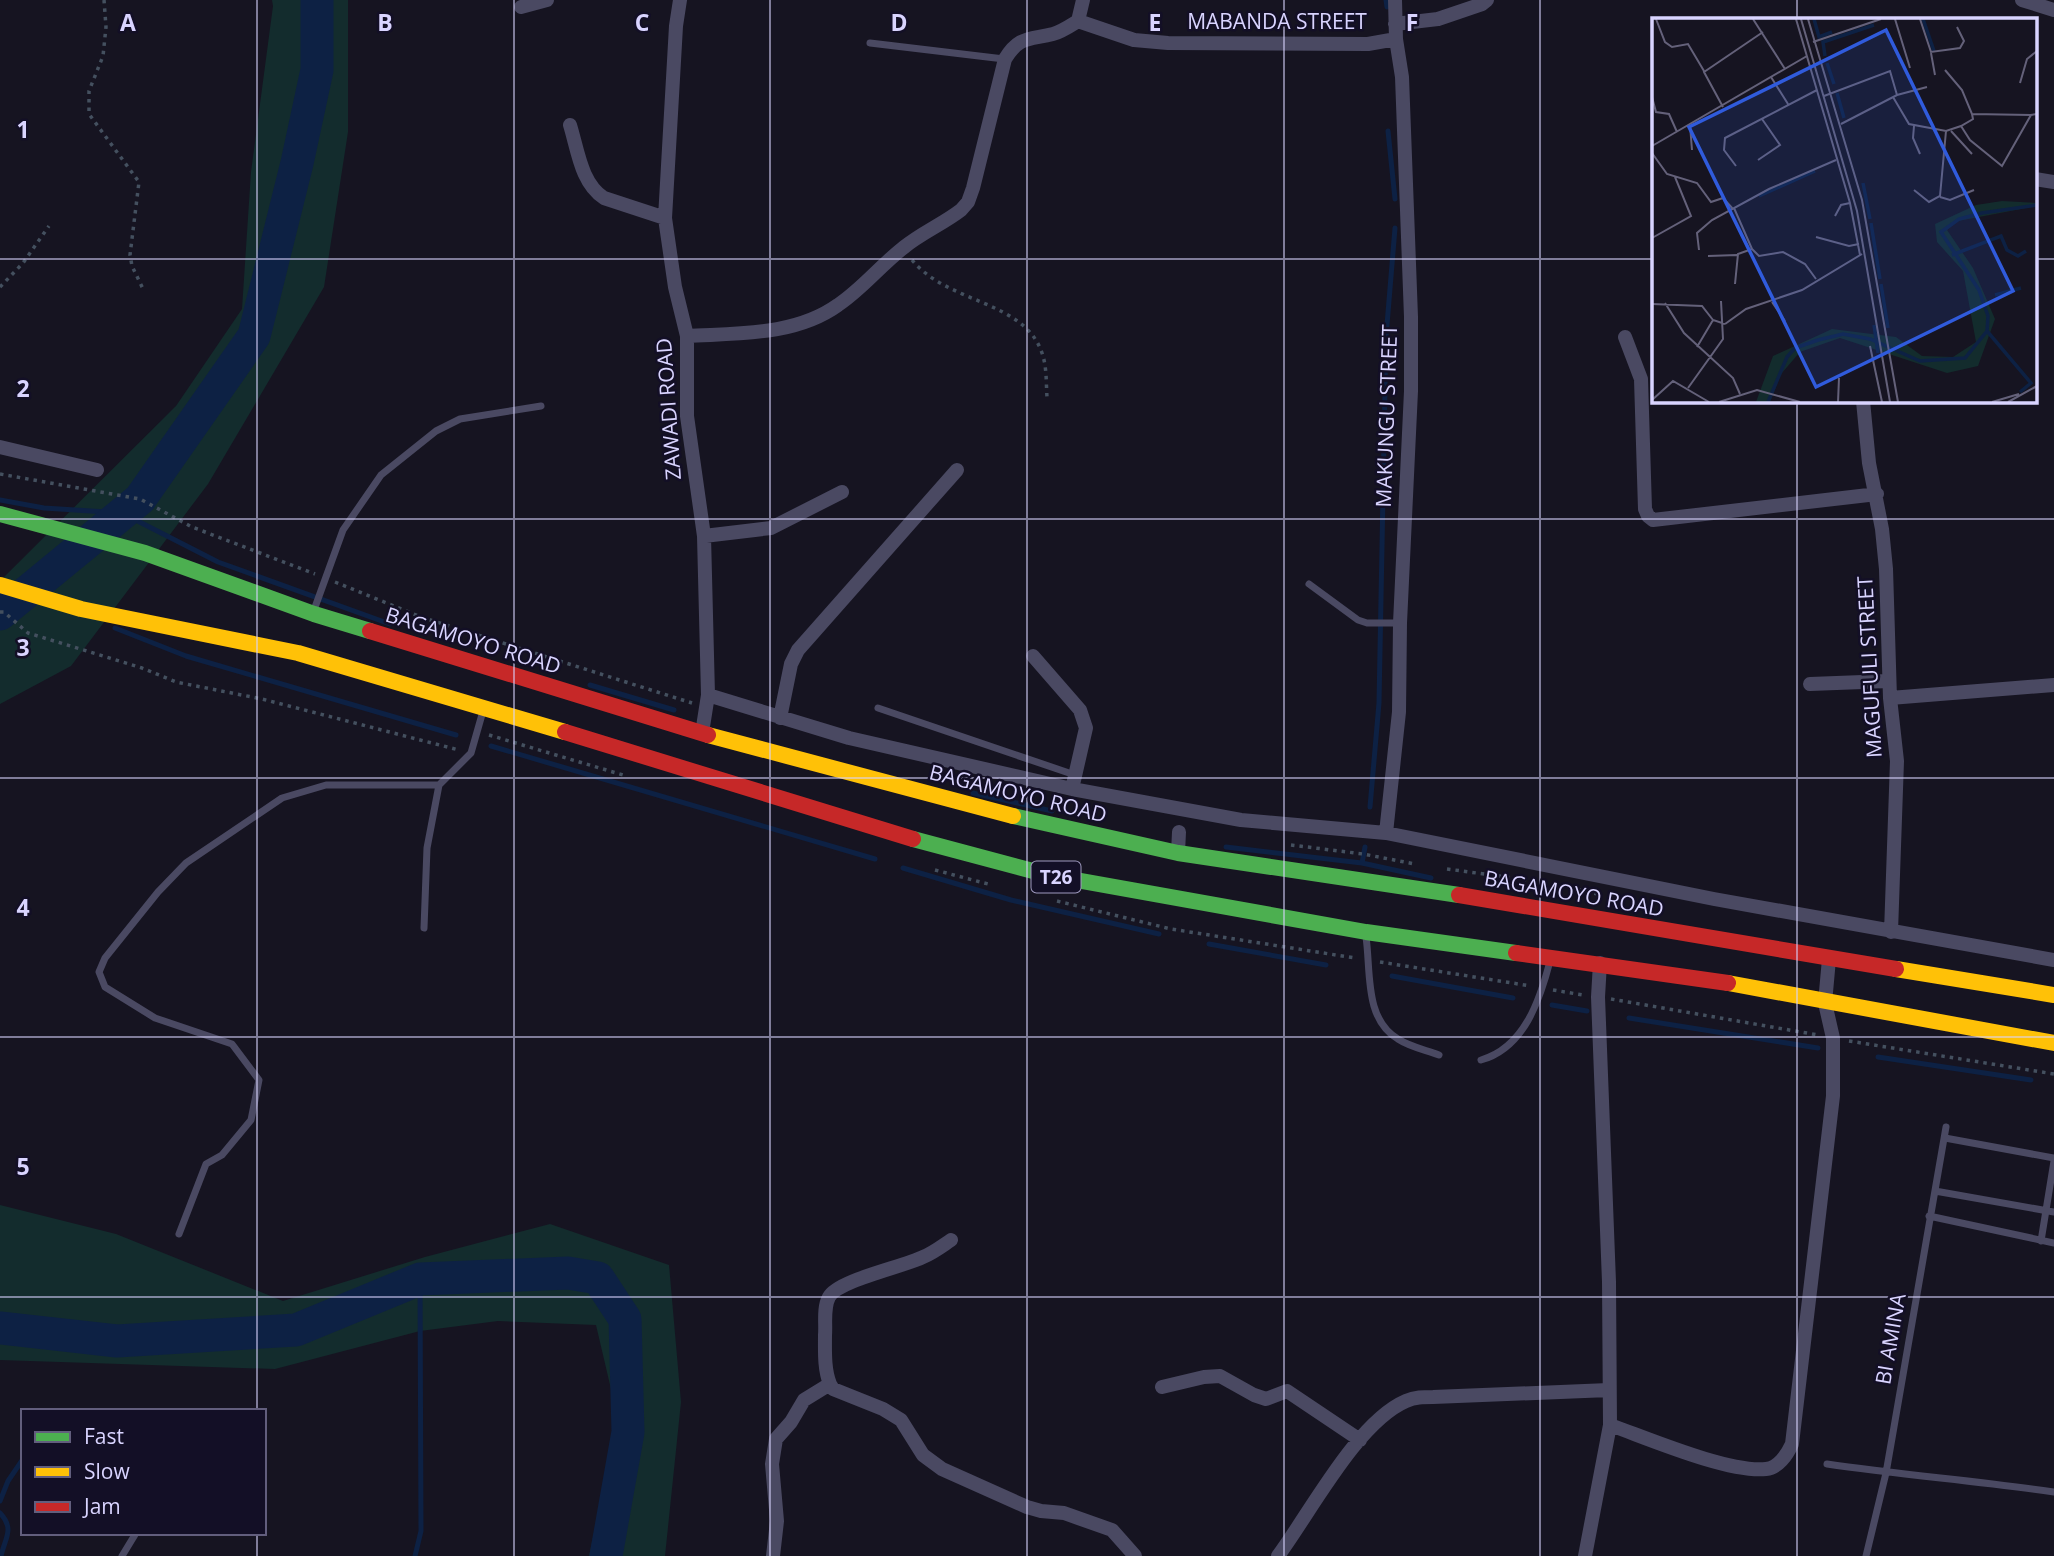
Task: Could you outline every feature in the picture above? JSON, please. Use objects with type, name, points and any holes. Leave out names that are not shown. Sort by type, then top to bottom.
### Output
[{"type":"highway","name":"BAGAMOYO ROAD","points":[[0,514],[145,553],[314,614],[702,733],[995,812],[1178,853],[1391,884],[2054,995]]},
{"type":"highway","name":"T26","points":[[0,584],[81,609],[298,653],[484,707],[897,835],[1048,875],[1366,932],[1705,979],[2054,1043]]},
{"type":"street","points":[[521,7],[547,0]]},
{"type":"street","name":"ZAWADI ROAD","points":[[680,0],[676,26],[666,218],[675,287],[687,336],[687,416],[704,536],[708,695],[702,733]]},
{"type":"street","points":[[687,336],[743,333],[801,324],[837,307],[903,247],[954,215],[968,202],[1005,59],[1013,46],[1028,38],[1056,34],[1078,21],[1083,0]]},
{"type":"street","name":"MAKUNGU STREET","points":[[1386,833],[1399,712],[1400,623],[1411,391],[1411,317],[1402,77],[1396,39],[1395,0]]},
{"type":"street","points":[[1395,24],[1438,19],[1487,0]]},
{"type":"street","points":[[2022,0],[2054,10]]},
{"type":"street","name":"MABANDA STREET","points":[[1078,21],[1134,40],[1168,43],[1368,44],[1396,39]]},
{"type":"street","points":[[570,125],[587,183],[596,193],[666,218]]},
{"type":"street","points":[[2036,179],[2054,182]]},
{"type":"street","points":[[1625,338],[1641,379],[1645,509],[1653,520],[1877,494]]},
{"type":"street","name":"MAGUFULI STREET","points":[[1863,402],[1869,463],[1877,494],[1886,569],[1889,681],[1897,761],[1891,932]]},
{"type":"street","points":[[0,447],[97,470]]},
{"type":"street","points":[[780,718],[791,664],[798,650],[957,470]]},
{"type":"street","points":[[704,536],[771,528],[842,492]]},
{"type":"street","points":[[1033,656],[1080,710],[1086,728],[1074,782]]},
{"type":"street","points":[[1810,684],[1889,681]]},
{"type":"street","points":[[1890,698],[2054,685]]},
{"type":"street","points":[[708,695],[849,738],[1074,782],[1241,820],[1386,833],[1891,932],[2054,960]]},
{"type":"street","points":[[1178,853],[1179,832]]},
{"type":"street","points":[[1610,1425],[1741,1468],[1768,1469],[1786,1458],[1792,1444],[1833,1096],[1833,1038],[1825,1003],[1829,959]]},
{"type":"street","points":[[1585,1556],[1610,1425],[1609,1282],[1599,1022],[1600,963]]},
{"type":"street","points":[[951,1240],[925,1256],[894,1269],[856,1279],[838,1288],[829,1297],[825,1346],[830,1384],[833,1389],[883,1409],[901,1420],[923,1455],[942,1469],[1027,1507],[1074,1516],[1112,1530],[1135,1556]]},
{"type":"street","points":[[1162,1387],[1220,1376],[1266,1399],[1287,1391],[1360,1440]]},
{"type":"street","points":[[773,1556],[777,1521],[772,1464],[776,1439],[791,1422],[804,1400],[830,1384]]},
{"type":"street","points":[[1278,1556],[1360,1440],[1390,1410],[1416,1398],[1609,1390]]},
{"type":"lane","points":[[870,43],[1005,59]]},
{"type":"lane","points":[[314,614],[343,530],[381,475],[436,431],[460,419],[541,406]]},
{"type":"lane","points":[[1309,584],[1358,620],[1367,623],[1400,623]]},
{"type":"lane","points":[[424,928],[427,848],[439,785],[471,753],[484,707]]},
{"type":"lane","points":[[878,708],[1074,782]]},
{"type":"lane","points":[[179,1234],[206,1164],[222,1155],[251,1120],[259,1080],[232,1044],[156,1018],[105,988],[99,972],[105,958],[158,892],[186,863],[282,798],[326,785],[439,785]]},
{"type":"lane","points":[[1366,932],[1373,1008],[1382,1027],[1398,1040],[1440,1055]]},
{"type":"lane","points":[[1481,1060],[1493,1057],[1513,1042],[1520,1032],[1533,1013],[1552,957]]},
{"type":"lane","name":"BI AMINA","points":[[1866,1556],[1886,1473],[1946,1127]]},
{"type":"lane","points":[[1945,1138],[2054,1159],[2050,1212],[2041,1241]]},
{"type":"lane","points":[[1935,1191],[2050,1212]]},
{"type":"lane","points":[[1929,1216],[2054,1243]]},
{"type":"lane","points":[[1827,1464],[1886,1473],[1975,1480],[2054,1492]]},
{"type":"lane","points":[[122,1556],[135,1535]]},
{"type":"path","points":[[104,0],[107,27],[103,56],[89,91],[89,114],[139,182],[130,255],[132,266],[144,291]]},
{"type":"path","points":[[0,287],[23,263],[49,226]]},
{"type":"path","points":[[903,247],[921,270],[949,290],[1005,312],[1019,321],[1042,351],[1047,397]]},
{"type":"path","points":[[0,474],[140,499],[192,527],[325,578]]},
{"type":"path","points":[[0,612],[4,612],[28,634],[142,668],[176,682],[262,699],[471,753]]},
{"type":"green space","points":[[272,0],[348,0],[348,132],[324,287],[208,484],[71,666],[0,704],[0,581],[176,406],[242,309],[251,172]]},
{"type":"green space","points":[[0,1205],[116,1234],[283,1301],[425,1257],[550,1224],[669,1265],[681,1402],[665,1556],[589,1556],[618,1419],[596,1325],[498,1321],[420,1331],[275,1369],[0,1360]]},
{"type":"waterway","points":[[0,614],[140,499],[254,336],[317,70],[317,0]]},
{"type":"waterway","points":[[1386,0],[1387,7]]},
{"type":"waterway","points":[[1388,131],[1395,199]]},
{"type":"waterway","points":[[1370,807],[1379,703],[1386,337],[1395,228]]},
{"type":"waterway","points":[[0,500],[44,508],[122,513],[218,562],[390,624]]},
{"type":"waterway","points":[[115,628],[186,656],[456,735]]},
{"type":"waterway","points":[[590,685],[674,710]]},
{"type":"waterway","points":[[491,746],[875,859]]},
{"type":"waterway","points":[[973,793],[1052,811]]},
{"type":"waterway","points":[[1226,847],[1362,863],[1431,878]]},
{"type":"waterway","points":[[1362,863],[1365,847]]},
{"type":"waterway","points":[[903,868],[1011,900],[1159,934]]},
{"type":"waterway","points":[[1209,944],[1326,965]]},
{"type":"waterway","points":[[1392,976],[1513,998]]},
{"type":"waterway","points":[[1552,1005],[1587,1011]]},
{"type":"waterway","points":[[1629,1018],[1818,1048]]},
{"type":"waterway","points":[[1878,1057],[2031,1080]]},
{"type":"waterway","points":[[0,1328],[117,1341],[296,1330],[420,1279],[568,1273],[598,1278],[625,1319],[628,1432],[606,1556]]},
{"type":"waterway","points":[[415,1556],[421,1531],[420,1279]]},
{"type":"waterway","points":[[0,1501],[8,1481],[21,1462]]},
{"type":"waterway","points":[[0,1513],[8,1529],[1,1556]]},
{"type":"traffic: fast","points":[[0,514],[145,553],[314,614],[370,631]]},
{"type":"traffic: fast","points":[[1013,816],[1178,853],[1459,895]]},
{"type":"traffic: fast","points":[[913,839],[1048,875],[1366,932],[1516,953]]},
{"type":"traffic: slow","points":[[0,585],[81,609],[298,653],[565,732]]},
{"type":"traffic: slow","points":[[708,735],[1013,816]]},
{"type":"traffic: slow","points":[[1896,969],[2054,995]]},
{"type":"traffic: slow","points":[[1728,983],[2054,1043]]},
{"type":"traffic: jam","points":[[370,631],[708,735]]},
{"type":"traffic: jam","points":[[565,732],[913,839]]},
{"type":"traffic: jam","points":[[1459,895],[1896,969]]},
{"type":"traffic: jam","points":[[1516,953],[1728,983]]}]
